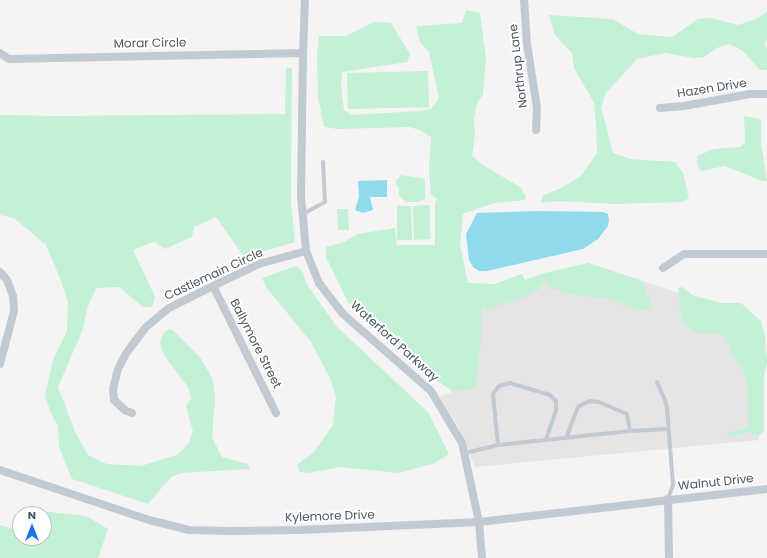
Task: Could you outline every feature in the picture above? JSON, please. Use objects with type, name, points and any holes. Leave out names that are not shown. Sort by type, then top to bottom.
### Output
[{"type":"street","name":"Waterford Parkway","points":[[305,0],[301,196],[306,251],[319,283],[350,322],[431,391],[462,443],[479,522],[482,558]]},
{"type":"street","name":"Northrup Lane","points":[[524,0],[527,44],[537,108],[536,130]]},
{"type":"street","name":"Morar Circle","points":[[0,53],[9,59],[303,53]]},
{"type":"street","name":"Hazen Drive","points":[[660,108],[684,106],[750,94],[767,94]]},
{"type":"street","name":"Castlemain Circle","points":[[132,413],[126,411],[114,400],[113,389],[118,369],[126,352],[146,327],[169,308],[213,286],[260,264],[306,251]]},
{"type":"street","points":[[663,268],[684,254],[767,254]]},
{"type":"street","points":[[0,272],[8,280],[13,296],[14,311],[0,364]]},
{"type":"street","name":"Ballymore Street","points":[[213,286],[276,413]]},
{"type":"street","name":"Kylemore Drive","points":[[0,470],[149,520],[189,530],[230,532],[479,522],[668,500]]},
{"type":"street","name":"Walnut Drive","points":[[668,500],[767,489]]},
{"type":"street","points":[[668,500],[669,558]]},
{"type":"lane","points":[[303,214],[324,202],[323,162]]},
{"type":"lane","points":[[657,382],[665,400],[668,429],[673,485],[668,500]]},
{"type":"lane","points":[[498,445],[493,394],[499,386],[510,383],[550,395],[556,401],[556,410],[546,440]]},
{"type":"lane","points":[[566,438],[578,407],[589,401],[599,402],[627,414],[630,431]]},
{"type":"lane","points":[[465,453],[498,445],[630,431],[668,429]]},
{"type":"shaded area","points":[[588,263],[680,293],[682,321],[736,335],[754,369],[759,440],[475,467],[458,426],[439,397],[451,393],[446,308],[545,273]]},
{"type":"green space","points":[[466,10],[480,13],[486,59],[483,94],[477,104],[474,118],[475,135],[472,156],[483,165],[520,187],[526,196],[525,200],[494,203],[463,214],[460,245],[468,283],[495,284],[522,274],[525,280],[545,273],[588,263],[642,281],[652,304],[650,311],[638,309],[608,299],[571,294],[551,288],[544,280],[538,290],[525,297],[489,309],[482,306],[481,338],[476,386],[471,390],[459,391],[451,390],[433,378],[366,320],[348,302],[326,257],[326,247],[344,242],[358,234],[395,228],[397,245],[435,245],[435,203],[437,199],[431,195],[429,168],[431,137],[420,130],[409,127],[338,129],[324,127],[318,96],[317,54],[319,36],[346,36],[374,22],[391,23],[410,54],[407,62],[342,72],[341,87],[344,110],[351,115],[431,109],[439,98],[429,52],[420,42],[416,26],[462,23]]},
{"type":"green space","points":[[767,12],[767,38],[765,44],[767,49],[767,70],[760,70],[743,51],[729,44],[717,48],[704,57],[694,58],[665,53],[637,59],[606,93],[601,107],[613,153],[630,159],[675,162],[683,173],[689,198],[682,202],[615,204],[559,201],[540,203],[544,195],[561,188],[581,176],[597,153],[594,103],[574,68],[572,53],[555,35],[549,15],[612,19],[638,34],[672,37],[698,19],[711,18],[738,25],[756,19]]},
{"type":"green space","points":[[286,68],[292,68],[291,203],[295,242],[244,257],[216,217],[194,227],[192,237],[165,249],[154,242],[133,250],[155,297],[152,307],[143,307],[119,287],[96,288],[87,309],[83,329],[58,387],[76,434],[88,455],[107,464],[141,466],[177,455],[188,444],[193,432],[186,406],[191,398],[188,387],[164,355],[160,342],[164,332],[169,329],[174,331],[200,357],[213,380],[215,399],[212,437],[222,457],[248,464],[250,469],[181,473],[171,477],[148,504],[72,479],[59,447],[58,426],[51,413],[45,396],[53,360],[67,331],[68,302],[46,245],[14,218],[0,215],[0,115],[58,116],[285,114]]},
{"type":"green space","points":[[428,71],[429,107],[348,109],[347,73]]},
{"type":"green space","points":[[744,116],[761,119],[761,143],[767,181],[762,181],[725,166],[701,171],[698,166],[697,156],[714,149],[741,147],[745,142]]},
{"type":"green space","points":[[401,175],[425,179],[425,199],[419,202],[406,202],[399,196],[399,188],[396,185],[396,181]]},
{"type":"green space","points":[[430,205],[430,239],[414,240],[413,206]]},
{"type":"green space","points":[[397,206],[411,206],[412,240],[397,240]]},
{"type":"green space","points":[[337,209],[348,209],[349,230],[338,230]]},
{"type":"green space","points":[[296,266],[302,271],[308,286],[337,327],[428,412],[449,454],[435,463],[399,473],[340,467],[308,473],[300,472],[297,465],[314,452],[333,425],[336,397],[330,378],[311,342],[266,287],[262,278]]},
{"type":"green space","points":[[682,287],[692,295],[721,303],[741,303],[761,321],[765,336],[767,362],[764,376],[764,431],[759,436],[751,432],[728,437],[726,434],[743,429],[749,424],[747,381],[743,370],[730,351],[727,338],[720,334],[696,333],[682,321],[678,288]]},
{"type":"green space","points":[[52,512],[86,516],[108,529],[98,558],[0,558],[0,525],[12,529],[12,546],[52,546]]},
{"type":"water","points":[[387,180],[387,197],[370,197],[373,210],[363,213],[355,210],[359,197],[358,181]]},
{"type":"water","points":[[537,211],[603,212],[608,214],[608,226],[598,239],[583,249],[487,271],[479,271],[473,267],[469,260],[466,234],[477,213]]}]
